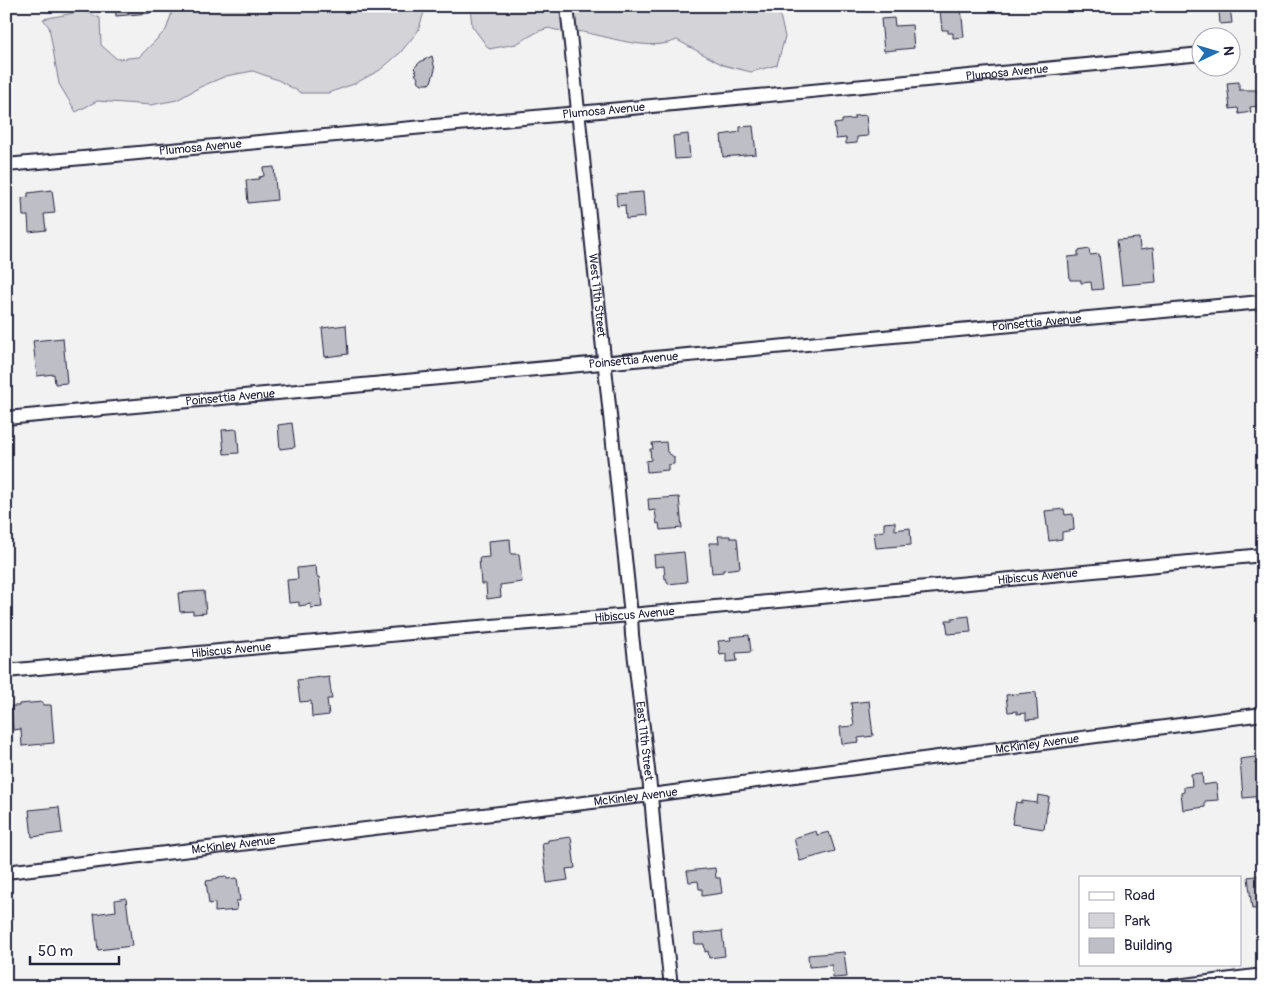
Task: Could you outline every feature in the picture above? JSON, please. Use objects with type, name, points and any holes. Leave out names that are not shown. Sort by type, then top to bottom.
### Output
[{"type":"street","name":"West 11th Street","points":[[567,6],[631,615]]},
{"type":"street","name":"Plumosa Avenue","points":[[6,165],[1192,55]]},
{"type":"street","name":"Poinsettia Avenue","points":[[6,418],[1261,302]]},
{"type":"street","name":"Hibiscus Avenue","points":[[6,671],[444,630],[631,615],[1263,555]]},
{"type":"street","name":"East 11th Street","points":[[631,615],[671,987]]},
{"type":"street","name":"McKinley Avenue","points":[[6,872],[651,795],[1263,714]]},
{"type":"street","points":[[1168,987],[1263,975]]},
{"type":"green space","points":[[174,6],[426,6],[418,31],[400,53],[380,70],[354,84],[328,93],[301,93],[278,80],[253,71],[226,76],[200,87],[177,100],[151,105],[97,101],[76,112],[59,84],[49,27],[43,19],[84,11],[100,18],[101,45],[117,59],[139,57],[166,30]]},
{"type":"green space","points":[[470,6],[776,6],[785,37],[777,65],[751,72],[723,65],[677,40],[665,44],[640,44],[588,33],[549,28],[539,31],[516,44],[489,49],[472,26]]},
{"type":"building","points":[[115,6],[149,6],[150,13],[116,16]]},
{"type":"building","points":[[1220,6],[1230,6],[1232,23],[1220,24]]},
{"type":"building","points":[[961,8],[964,37],[953,38],[953,33],[948,33],[948,30],[942,30],[940,10]]},
{"type":"building","points":[[894,18],[895,26],[912,25],[914,48],[884,51],[881,19]]},
{"type":"building","points":[[432,56],[435,70],[431,82],[429,84],[422,84],[417,80],[418,78],[415,74],[417,73],[414,68],[420,62]]},
{"type":"building","points":[[1239,82],[1239,90],[1257,90],[1259,106],[1250,107],[1251,112],[1239,114],[1238,108],[1230,109],[1227,83]]},
{"type":"building","points":[[866,115],[868,136],[857,137],[857,143],[846,144],[846,138],[836,139],[834,124],[842,123],[842,120],[854,119],[854,116]]},
{"type":"building","points":[[753,126],[756,154],[723,157],[721,135],[740,132],[740,127]]},
{"type":"building","points":[[688,134],[690,158],[675,159],[673,136]]},
{"type":"building","points":[[274,167],[277,200],[248,203],[246,180],[259,179],[259,177],[264,176],[263,168]]},
{"type":"building","points":[[52,190],[55,213],[44,214],[46,230],[29,232],[28,216],[23,216],[22,198],[28,197],[28,193]]},
{"type":"building","points":[[643,192],[645,217],[626,219],[625,205],[617,206],[616,194]]},
{"type":"building","points":[[1139,238],[1140,250],[1153,248],[1156,282],[1122,285],[1117,240]]},
{"type":"building","points":[[1089,249],[1090,255],[1099,254],[1103,289],[1092,290],[1091,282],[1081,283],[1081,280],[1070,280],[1068,257],[1078,256],[1078,251]]},
{"type":"building","points":[[346,325],[348,354],[325,357],[322,328]]},
{"type":"building","points":[[63,338],[67,383],[55,384],[54,374],[37,376],[33,341]]},
{"type":"building","points":[[292,423],[295,447],[280,449],[278,425]]},
{"type":"building","points":[[237,429],[239,453],[224,454],[222,430]]},
{"type":"building","points":[[666,442],[667,452],[674,457],[674,464],[668,465],[668,470],[647,472],[646,461],[651,460],[650,449],[653,449],[652,443]]},
{"type":"building","points":[[679,497],[682,528],[660,530],[655,510],[649,511],[648,499]]},
{"type":"building","points":[[1064,509],[1065,515],[1073,514],[1074,530],[1062,532],[1062,539],[1049,541],[1045,511]]},
{"type":"building","points":[[895,522],[895,530],[910,528],[911,545],[876,548],[874,532],[884,531],[884,523]]},
{"type":"building","points":[[718,536],[737,538],[740,568],[712,573],[709,543],[719,543]]},
{"type":"building","points":[[510,539],[511,554],[519,554],[522,582],[500,585],[501,597],[487,599],[486,584],[481,584],[479,558],[489,557],[488,541]]},
{"type":"building","points":[[684,552],[687,582],[668,584],[665,579],[664,566],[655,567],[654,555]]},
{"type":"building","points":[[316,566],[322,607],[311,608],[311,604],[299,606],[299,602],[289,603],[287,580],[298,579],[297,568]]},
{"type":"building","points":[[204,591],[206,613],[180,612],[178,593]]},
{"type":"building","points":[[969,616],[971,632],[948,634],[946,620]]},
{"type":"building","points":[[749,635],[751,652],[736,653],[737,661],[726,662],[726,654],[720,655],[718,641],[731,640],[730,637]]},
{"type":"building","points":[[329,677],[332,699],[327,699],[329,715],[312,717],[311,701],[300,702],[297,680]]},
{"type":"building","points":[[1036,692],[1038,719],[1026,720],[1026,713],[1008,712],[1006,695]]},
{"type":"building","points":[[869,701],[873,736],[858,738],[859,742],[842,744],[840,727],[854,726],[851,703]]},
{"type":"building","points":[[43,702],[43,705],[51,705],[54,743],[22,746],[21,729],[13,730],[11,706]]},
{"type":"building","points":[[1263,756],[1263,796],[1243,798],[1240,759]]},
{"type":"building","points":[[1202,773],[1203,785],[1216,783],[1218,800],[1205,801],[1205,807],[1183,810],[1181,793],[1184,792],[1184,787],[1192,786],[1191,774]]},
{"type":"building","points":[[1038,795],[1049,797],[1044,829],[1012,824],[1016,802],[1037,803]]},
{"type":"building","points":[[59,807],[62,833],[32,837],[29,810]]},
{"type":"building","points":[[816,831],[817,835],[829,832],[835,851],[800,861],[794,838]]},
{"type":"building","points":[[571,837],[575,868],[566,869],[568,880],[547,883],[542,843],[548,842],[548,840]]},
{"type":"building","points":[[715,868],[716,878],[720,878],[722,893],[702,896],[702,889],[699,889],[698,881],[689,882],[687,871]]},
{"type":"building","points":[[1263,875],[1263,908],[1252,909],[1248,877]]},
{"type":"building","points":[[226,876],[227,879],[237,878],[240,901],[236,901],[237,910],[215,912],[215,903],[209,904],[206,881]]},
{"type":"building","points":[[126,898],[132,946],[98,950],[94,914],[116,911],[115,900]]},
{"type":"building","points":[[722,931],[725,956],[709,958],[708,951],[705,952],[704,944],[695,944],[694,934]]},
{"type":"building","points":[[844,952],[847,977],[833,978],[832,965],[809,967],[808,955]]}]
